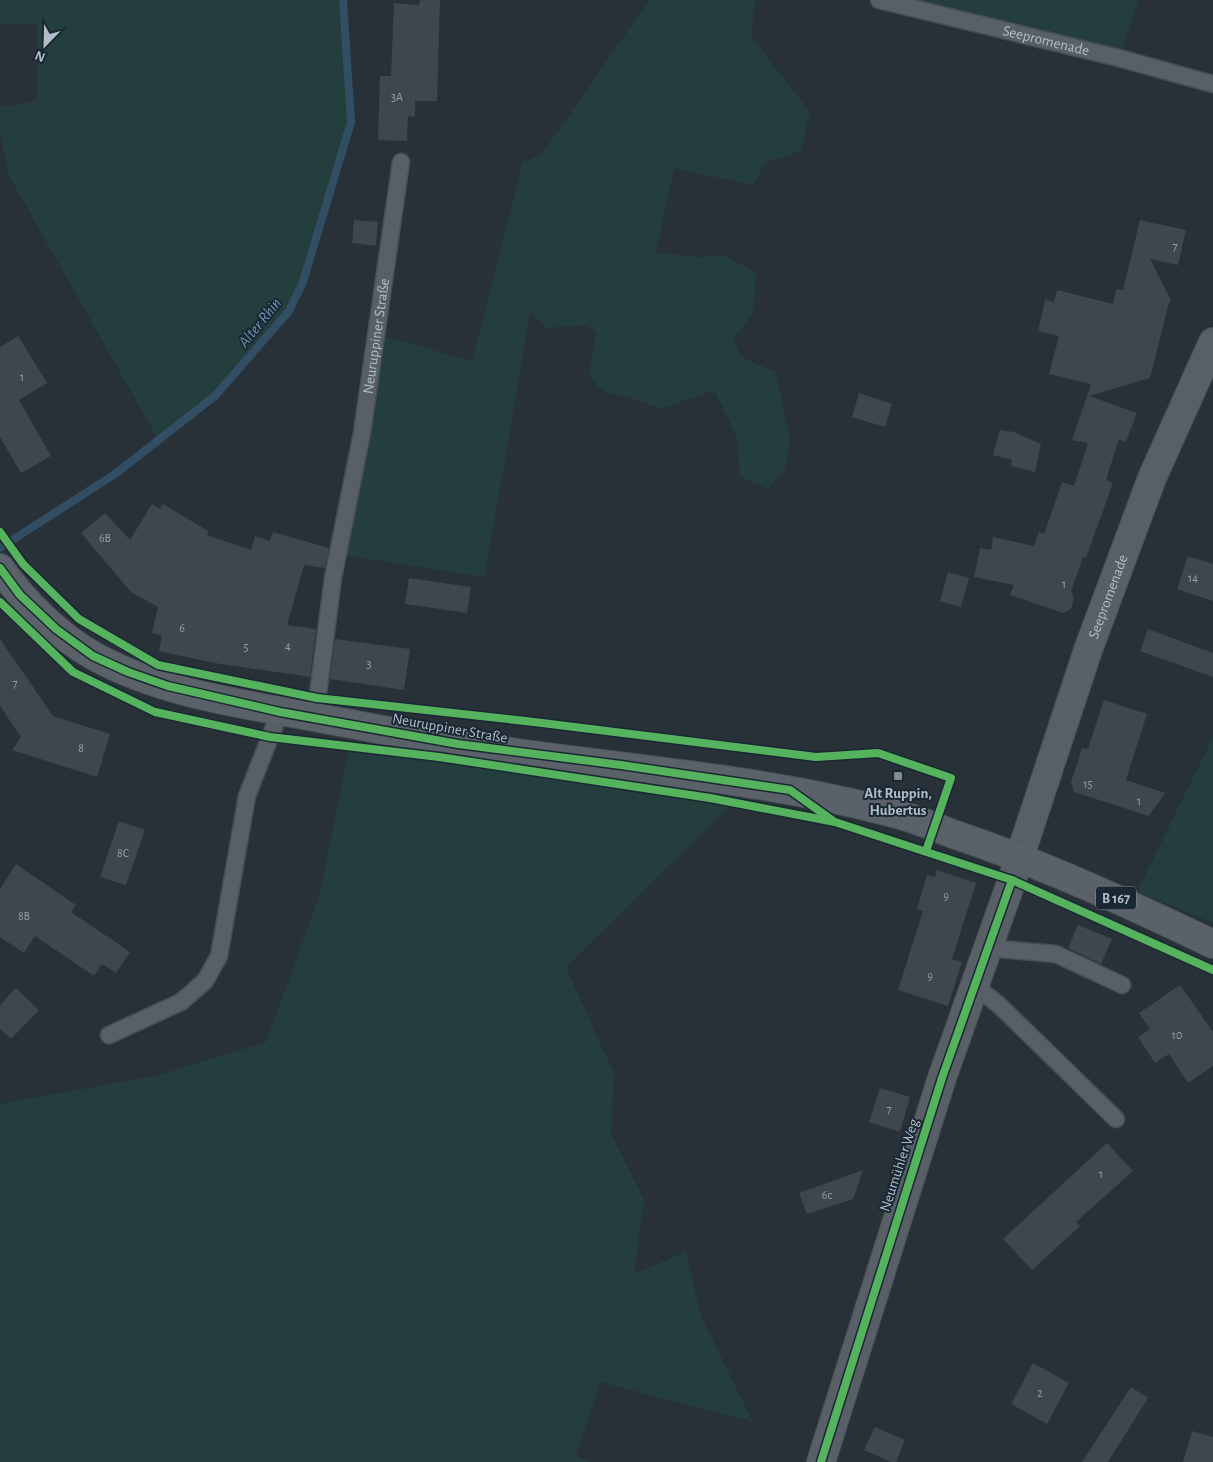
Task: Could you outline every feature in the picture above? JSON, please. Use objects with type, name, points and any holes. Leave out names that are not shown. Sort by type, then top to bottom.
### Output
[{"type":"main road","name":"Neuruppiner Straße","points":[[2,571],[20,595],[56,629],[93,656],[128,672],[168,686],[280,712],[458,744],[621,765],[790,790],[891,812],[1018,856]]},
{"type":"main road","name":"B 167","points":[[1018,856],[1127,903],[1213,944]]},
{"type":"street","name":"Seepromenade","points":[[1018,856],[1088,650],[1152,478],[1213,342]]},
{"type":"street","name":"Neumühler Weg","points":[[821,1462],[942,1078],[1018,856]]},
{"type":"lane","name":"Seepromenade","points":[[878,0],[1119,58],[1213,84]]},
{"type":"lane","name":"Neuruppiner Straße","points":[[315,717],[333,578],[362,433],[401,162]]},
{"type":"lane","points":[[109,1035],[181,1002],[205,981],[219,956],[247,796],[280,712]]},
{"type":"lane","points":[[988,948],[1056,954],[1122,985]]},
{"type":"lane","points":[[975,986],[1000,1004],[1116,1118]]},
{"type":"green space","points":[[0,0],[343,0],[351,122],[303,282],[289,311],[215,396],[159,441],[8,174],[0,131],[0,107],[37,101],[37,25],[0,24]]},
{"type":"green space","points":[[649,0],[755,0],[751,36],[810,112],[801,151],[766,162],[753,185],[674,168],[656,253],[701,257],[724,255],[756,273],[753,314],[733,338],[742,358],[776,372],[790,440],[785,470],[768,489],[740,477],[737,437],[714,390],[661,409],[632,398],[606,392],[598,387],[589,376],[596,331],[583,325],[547,328],[530,311],[485,577],[337,554],[376,334],[472,361],[523,162],[542,154]]},
{"type":"green space","points":[[879,0],[1139,0],[1119,58]]},
{"type":"green space","points":[[1213,737],[1213,923],[1137,892]]},
{"type":"green space","points":[[349,749],[388,756],[510,770],[732,804],[566,967],[614,1074],[611,1134],[644,1200],[634,1274],[686,1252],[701,1316],[753,1422],[601,1382],[576,1456],[590,1462],[0,1462],[0,1104],[159,1075],[266,1042],[319,897]]},
{"type":"building","points":[[420,0],[440,0],[437,101],[415,101],[415,117],[408,116],[407,141],[378,140],[380,76],[391,76],[394,3],[419,5]]},
{"type":"building","points":[[354,220],[378,222],[376,246],[352,243]]},
{"type":"building","points":[[1140,220],[1186,230],[1178,265],[1150,259],[1171,300],[1150,378],[1089,396],[1137,413],[1126,442],[1119,439],[1106,480],[1113,483],[1086,558],[1083,557],[1071,592],[1074,599],[1071,609],[1063,613],[1010,595],[1014,585],[974,577],[980,548],[991,550],[993,537],[1034,546],[1039,532],[1044,534],[1062,482],[1074,486],[1088,443],[1072,440],[1091,384],[1049,374],[1059,336],[1038,331],[1045,300],[1054,302],[1057,290],[1113,304],[1116,289],[1123,290]]},
{"type":"building","points":[[18,336],[47,383],[19,400],[51,456],[21,473],[0,437],[0,347]]},
{"type":"building","points":[[859,393],[892,404],[885,427],[852,417]]},
{"type":"building","points":[[1000,430],[1014,432],[1041,444],[1035,472],[1011,466],[1012,460],[993,455]]},
{"type":"building","points":[[152,504],[160,509],[163,504],[208,531],[207,535],[251,550],[255,536],[270,541],[273,532],[329,548],[325,568],[304,565],[287,625],[316,629],[310,677],[214,663],[159,651],[162,636],[152,633],[158,607],[131,592],[81,533],[105,513],[130,540]]},
{"type":"building","points":[[1188,556],[1213,564],[1213,601],[1177,589]]},
{"type":"building","points":[[948,572],[969,578],[961,607],[940,601]]},
{"type":"building","points":[[409,578],[471,587],[467,613],[405,604]]},
{"type":"building","points":[[1148,629],[1213,653],[1213,677],[1140,651]]},
{"type":"building","points":[[0,639],[53,716],[110,734],[97,777],[12,750],[21,737],[0,706]]},
{"type":"building","points":[[335,639],[410,649],[404,690],[330,679]]},
{"type":"building","points":[[1104,700],[1147,714],[1126,780],[1165,793],[1149,816],[1074,792],[1071,782],[1082,748],[1088,749]]},
{"type":"building","points":[[119,821],[145,830],[126,885],[100,877]]},
{"type":"building","points":[[16,864],[76,905],[71,912],[130,952],[116,973],[102,964],[94,976],[35,936],[24,953],[0,937],[0,889]]},
{"type":"building","points":[[937,870],[976,883],[952,959],[962,962],[948,1006],[898,990],[923,911],[917,909],[927,875],[935,877]]},
{"type":"building","points":[[1078,925],[1112,939],[1101,964],[1068,948]]},
{"type":"building","points":[[1180,985],[1213,1032],[1213,1066],[1188,1083],[1169,1054],[1155,1063],[1138,1037],[1150,1029],[1139,1013]]},
{"type":"building","points":[[16,988],[39,1010],[11,1039],[0,1029],[0,1005]]},
{"type":"building","points":[[880,1088],[910,1097],[900,1132],[869,1122]]},
{"type":"building","points":[[1107,1143],[1133,1171],[1076,1222],[1080,1226],[1032,1270],[1003,1239]]},
{"type":"building","points":[[863,1170],[853,1199],[807,1214],[799,1193]]},
{"type":"building","points":[[1033,1363],[1069,1383],[1047,1424],[1011,1404]]},
{"type":"building","points":[[1131,1387],[1148,1398],[1108,1462],[1082,1462]]},
{"type":"building","points":[[875,1427],[905,1440],[896,1462],[891,1462],[864,1450]]},
{"type":"building","points":[[1192,1431],[1213,1437],[1213,1462],[1183,1462]]},
{"type":"waterway","name":"Alter Rhin","points":[[0,548],[115,474],[215,396],[289,311],[303,282],[351,122],[343,0]]},
{"type":"cycle path","points":[[0,532],[23,564],[79,619],[158,665],[317,698],[534,722],[816,757],[878,753],[951,778],[926,851]]},
{"type":"cycle path","points":[[0,568],[20,595],[56,629],[93,656],[128,672],[168,686],[280,712],[458,744],[621,765],[790,790],[832,820]]},
{"type":"cycle path","points":[[0,602],[73,672],[155,712],[270,737],[439,757],[710,798],[835,822],[1012,880],[1213,970]]},
{"type":"cycle path","points":[[821,1462],[942,1078],[1012,880]]},
{"type":"place","name":"Alt Ruppin, Hubertus","points":[[898,776]]}]
